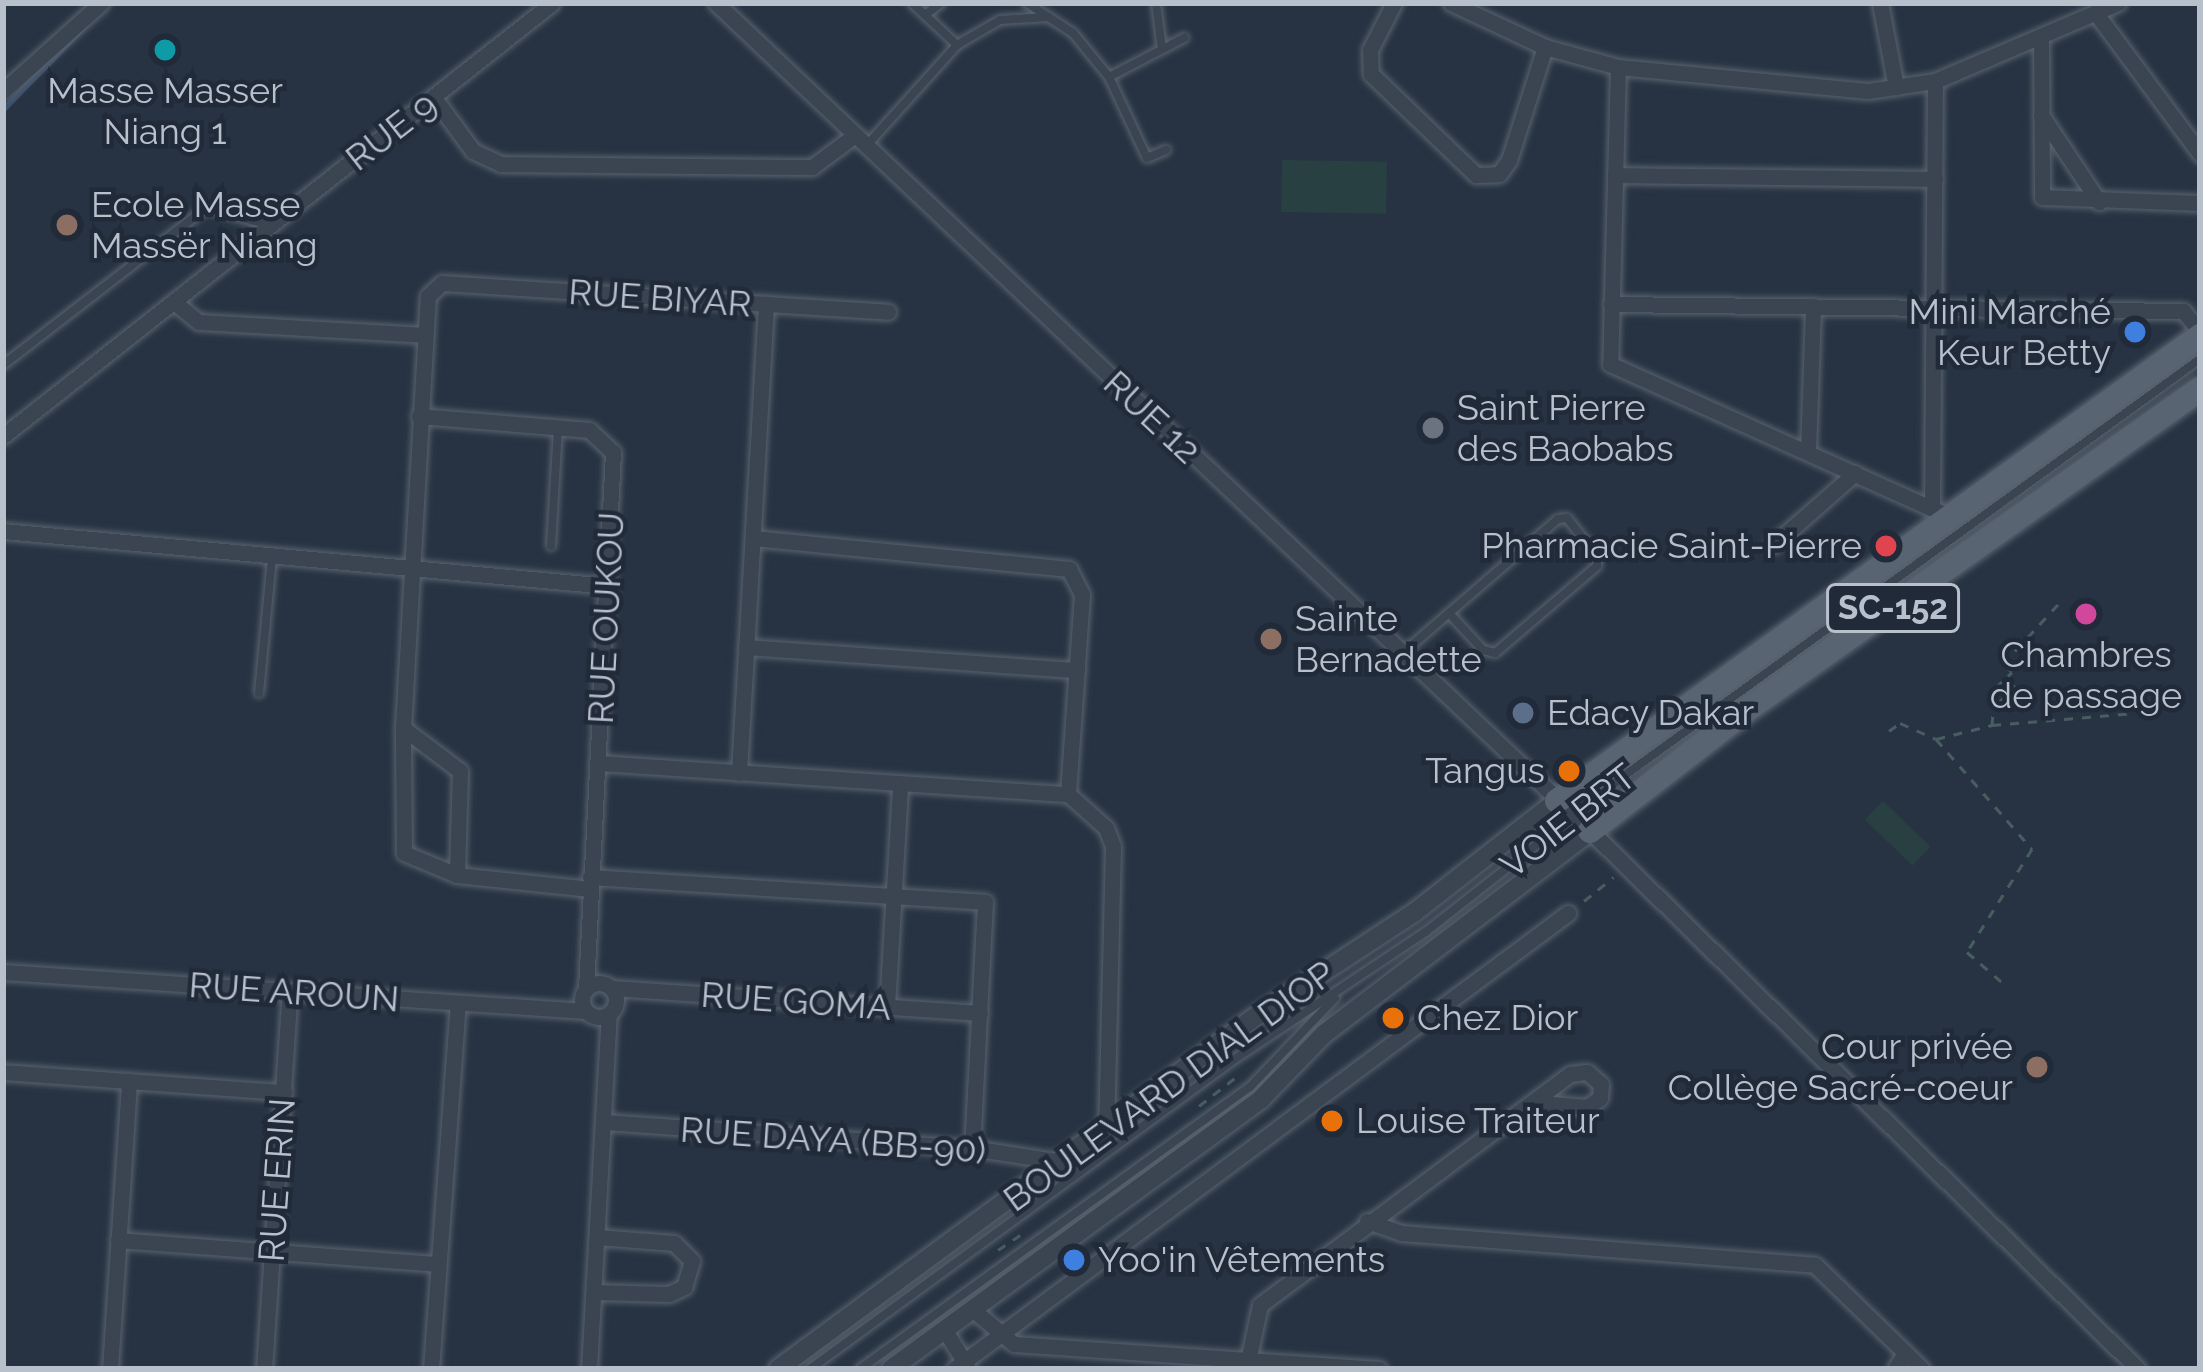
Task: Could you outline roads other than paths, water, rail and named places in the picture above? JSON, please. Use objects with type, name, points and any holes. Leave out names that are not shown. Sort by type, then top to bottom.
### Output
[{"type":"main road","points":[[1574,816],[1941,512],[2200,333]]},
{"type":"main road","name":"SC-152","points":[[1574,816],[1744,711],[2200,388]]},
{"type":"street","points":[[3,91],[101,3]]},
{"type":"street","name":"RUE 9","points":[[3,436],[552,3]]},
{"type":"street","name":"RUE 12","points":[[716,3],[1574,816],[2138,1369]]},
{"type":"street","points":[[1394,3],[1370,50],[1371,74],[1476,175],[1499,174],[1509,160],[1545,47]]},
{"type":"street","points":[[1450,3],[1545,47],[1618,67],[1868,91],[1935,81],[2098,16],[2118,3]]},
{"type":"street","points":[[1880,3],[1896,87]]},
{"type":"street","points":[[2098,16],[2200,154]]},
{"type":"street","points":[[2041,39],[2038,191],[2099,202],[2200,203]]},
{"type":"street","points":[[1618,67],[1610,364],[1941,512],[1934,308],[1935,81]]},
{"type":"street","points":[[434,98],[473,151],[501,164],[812,167],[861,141]]},
{"type":"street","points":[[2039,112],[2099,202]]},
{"type":"street","points":[[1615,175],[1935,179]]},
{"type":"street","name":"RUE BIYAR","points":[[423,335],[433,287],[888,312]]},
{"type":"street","points":[[174,302],[200,322],[423,335],[404,728],[404,854],[457,875],[985,902],[972,1148]]},
{"type":"street","points":[[739,773],[766,304]]},
{"type":"street","points":[[1611,304],[2183,311],[2200,333]]},
{"type":"street","points":[[1808,452],[1813,307]]},
{"type":"street","name":"RUE OUKOU","points":[[419,416],[589,430],[613,452],[585,1011]]},
{"type":"street","points":[[1773,545],[1855,473]]},
{"type":"street","points":[[3,531],[608,586]]},
{"type":"street","points":[[753,538],[1057,565],[1078,578],[1082,594],[1068,794]]},
{"type":"street","points":[[746,647],[1077,670]]},
{"type":"street","points":[[404,728],[460,772],[457,875]]},
{"type":"street","points":[[599,763],[1068,794],[1106,828],[1113,846],[1106,1127]]},
{"type":"street","points":[[887,1007],[900,785]]},
{"type":"street","name":"BOULEVARD DIAL DIOP","points":[[778,1369],[1252,1018],[1574,816]]},
{"type":"street","name":"BOULEVARD DIAL DIOP","points":[[891,1369],[1262,1099],[1324,1034],[1574,816]]},
{"type":"street","points":[[944,1329],[963,1365],[995,1336],[1568,913]]},
{"type":"street","name":"RUE AROUN","points":[[3,972],[609,1015]]},
{"type":"street","name":"RUE GOMA","points":[[586,988],[980,1013]]},
{"type":"street","points":[[589,1369],[612,988]]},
{"type":"street","name":"RUE ERIN","points":[[264,1369],[290,992]]},
{"type":"street","points":[[430,1369],[458,1004]]},
{"type":"street","points":[[3,1072],[284,1092]]},
{"type":"street","points":[[110,1369],[129,1081]]},
{"type":"street","points":[[1248,1361],[1254,1311],[1367,1221],[1540,1102]]},
{"type":"street","name":"RUE DAYA (BB-90)","points":[[605,1122],[972,1148],[1061,1162]]},
{"type":"street","points":[[1367,1221],[1401,1233],[1814,1265],[1922,1369]]},
{"type":"street","points":[[594,1292],[669,1294],[684,1287],[692,1262],[674,1243],[597,1238]]},
{"type":"street","points":[[118,1240],[438,1264]]},
{"type":"street","points":[[972,1309],[995,1336],[1029,1346],[1379,1369]]},
{"type":"street","points":[[1895,1369],[1905,1353]]},
{"type":"lane","points":[[912,3],[957,45]]},
{"type":"lane","points":[[925,15],[941,3]]},
{"type":"lane","points":[[1027,3],[1049,17],[1109,77],[1147,158],[1166,150]]},
{"type":"lane","points":[[1156,3],[1162,49]]},
{"type":"lane","points":[[861,141],[957,45],[1000,20],[1049,17]]},
{"type":"lane","points":[[1109,77],[1184,38]]},
{"type":"lane","points":[[3,365],[206,208],[270,226]]},
{"type":"lane","name":"VOIE BRT","points":[[810,1369],[1344,988],[2200,358]]},
{"type":"lane","points":[[551,546],[558,428]]},
{"type":"lane","points":[[1402,653],[1558,519],[1567,518],[1597,556],[1597,566],[1495,652],[1483,650],[1449,613]]},
{"type":"lane","points":[[259,693],[272,556]]},
{"type":"lane","name":"VOIE BRT","points":[[860,1369],[1251,1086],[1344,988]]},
{"type":"waterway","points":[[3,110],[86,25]]},
{"type":"place","name":"Masse Masser Niang 1","points":[[165,50]]},
{"type":"place","name":"Ecole Masse Massër Niang","points":[[67,225]]},
{"type":"place","name":"Mini Marché Keur Betty","points":[[2135,332]]},
{"type":"place","name":"Saint Pierre des Baobabs","points":[[1433,428]]},
{"type":"place","name":"Pharmacie Saint-Pierre","points":[[1886,546]]},
{"type":"place","name":"Chambres de passage","points":[[2086,614]]},
{"type":"place","name":"Sainte Bernadette","points":[[1271,639]]},
{"type":"place","name":"Edacy Dakar","points":[[1523,713]]},
{"type":"place","name":"Tangus","points":[[1569,771]]},
{"type":"place","name":"Chez Dior","points":[[1393,1018]]},
{"type":"place","name":"Cour privée Collège Sacré-coeur","points":[[2037,1067]]},
{"type":"place","name":"Louise Traiteur","points":[[1332,1121]]},
{"type":"place","name":"Yoo'in Vêtements","points":[[1074,1260]]}]
